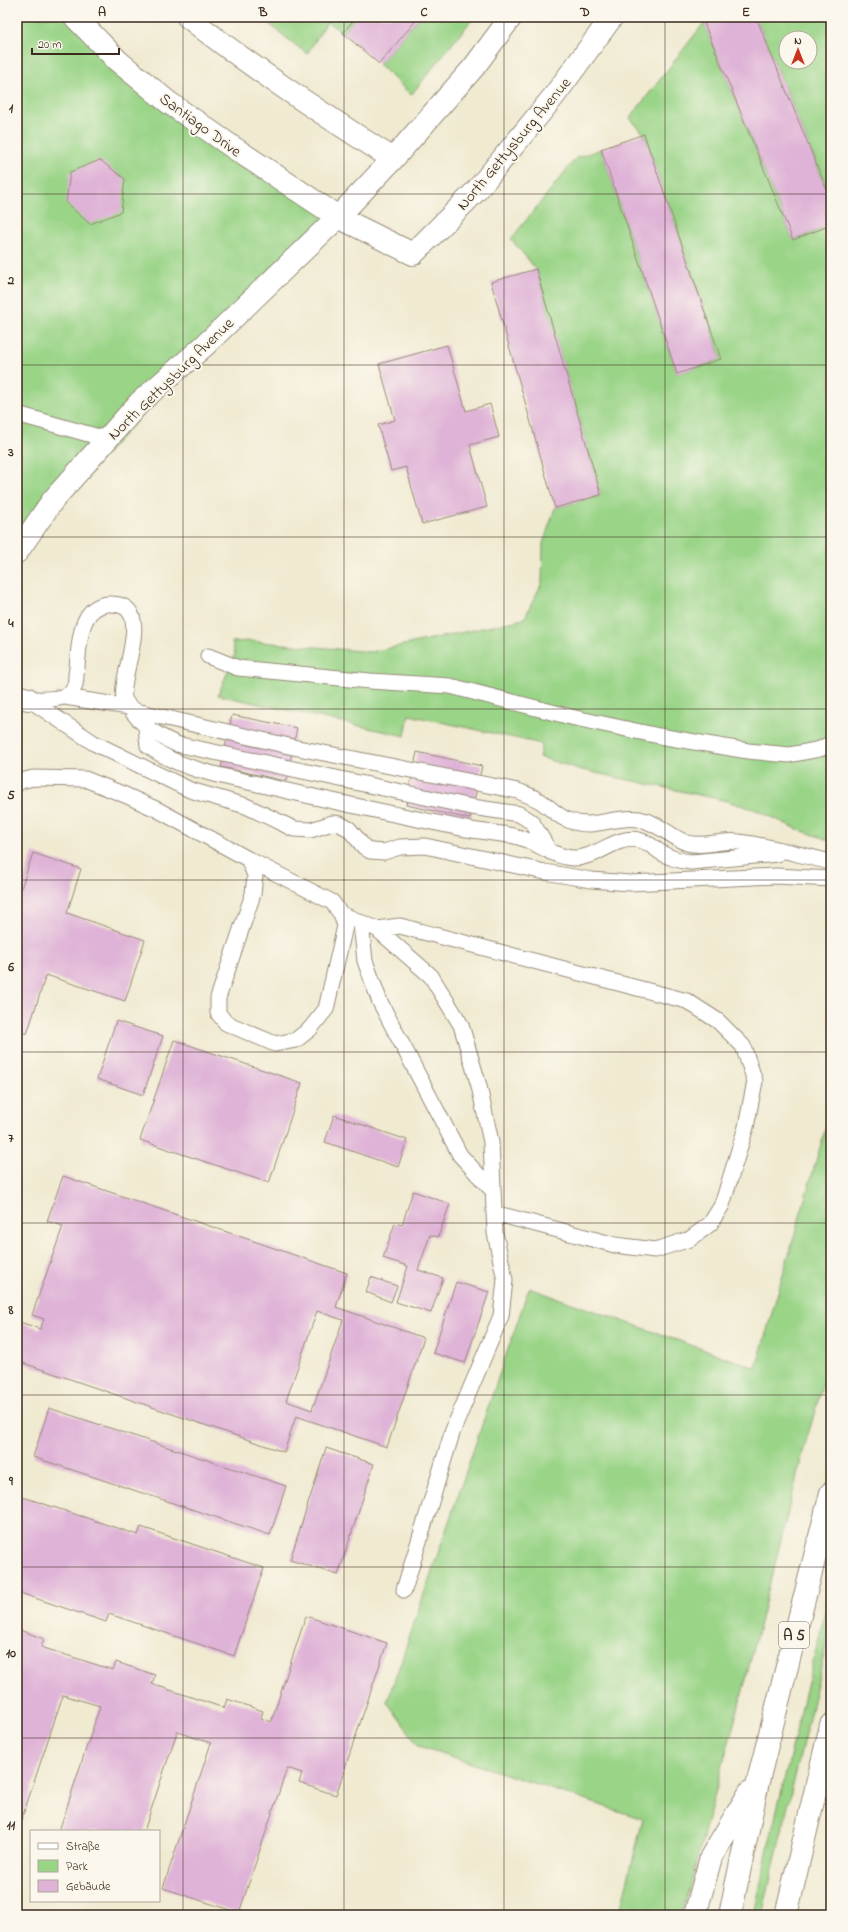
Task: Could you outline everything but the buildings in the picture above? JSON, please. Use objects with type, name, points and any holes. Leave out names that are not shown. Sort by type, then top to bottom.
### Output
[{"type":"main road","name":"Santiago Drive","points":[[75,17],[112,56],[168,102],[338,217]]},
{"type":"main road","points":[[188,17],[218,41],[282,87],[393,159]]},
{"type":"main road","name":"North Gettysburg Avenue","points":[[17,552],[53,500],[140,402],[204,346],[338,217],[393,159],[474,67],[511,17]]},
{"type":"main road","name":"North Gettysburg Avenue","points":[[338,217],[413,254],[477,190],[554,96],[612,17]]},
{"type":"main road","name":"A 5","points":[[730,1915],[759,1777],[831,1493]]},
{"type":"main road","points":[[786,1915],[831,1724]]},
{"type":"main road","name":"A 5","points":[[695,1915],[711,1857],[759,1777]]},
{"type":"main road","points":[[796,1915],[797,1864]]},
{"type":"lane","points":[[17,414],[106,439]]},
{"type":"lane","points":[[65,696],[72,693],[75,683],[84,622],[88,613],[101,605],[115,604],[127,609],[133,615],[135,630],[124,687],[124,699],[138,720],[158,736],[176,744],[472,807],[518,814],[532,822],[550,852]]},
{"type":"lane","points":[[208,656],[238,668],[370,681],[450,686],[582,719],[748,752],[789,755],[820,749],[831,742]]},
{"type":"lane","points":[[22,697],[65,696],[129,707],[158,716],[293,747],[518,791],[541,801],[567,820],[576,822],[592,825],[627,817],[647,820],[664,829],[674,837],[688,843],[701,845],[737,841],[831,862]]},
{"type":"lane","points":[[22,697],[94,743],[190,790],[246,806],[294,829],[311,830],[332,823],[340,824],[349,829],[364,847],[370,851],[384,852],[400,847],[425,846],[545,872],[591,880],[630,883],[776,876],[831,880]]},
{"type":"lane","points":[[146,727],[148,746],[164,758],[202,771],[283,790],[468,829],[516,836],[561,857],[575,858],[588,856],[616,843],[631,839],[651,844],[661,853],[679,860],[691,862],[790,853]]},
{"type":"lane","points":[[17,784],[32,778],[85,779],[158,810],[248,860],[332,902],[341,914],[345,926],[326,1009],[310,1029],[296,1040],[275,1044],[226,1023],[218,1013],[218,998],[254,894],[255,875],[248,860]]},
{"type":"lane","points":[[341,914],[377,929],[431,976],[461,1025],[479,1086],[491,1142],[495,1233],[505,1280],[501,1316],[453,1430],[404,1590]]},
{"type":"lane","points":[[361,923],[365,961],[380,1002],[460,1155],[493,1191]]},
{"type":"lane","points":[[377,929],[400,926],[687,1001],[718,1020],[743,1046],[755,1081],[746,1127],[722,1205],[710,1224],[690,1239],[656,1250],[614,1245],[494,1213]]},
{"type":"green space","points":[[17,17],[75,17],[118,61],[338,217],[204,346],[17,552]]},
{"type":"green space","points":[[260,17],[356,17],[343,33],[327,22],[307,54]]},
{"type":"green space","points":[[419,17],[474,17],[411,95],[379,64]]},
{"type":"green space","points":[[756,17],[831,17],[831,200]]},
{"type":"green space","points":[[704,23],[793,240],[831,225],[831,841],[797,829],[759,811],[727,801],[582,770],[539,757],[542,744],[409,715],[405,736],[218,695],[235,654],[232,642],[250,641],[371,652],[524,619],[542,583],[543,543],[555,508],[601,495],[536,269],[511,239],[576,158],[601,149],[677,374],[721,359],[644,134],[630,118]]},
{"type":"green space","points":[[831,1109],[831,1356],[803,1452],[741,1698],[682,1915],[619,1915],[643,1819],[419,1746],[387,1702],[529,1288],[756,1368]]},
{"type":"green space","points":[[831,1588],[831,1626],[762,1915],[754,1915],[769,1843]]}]
